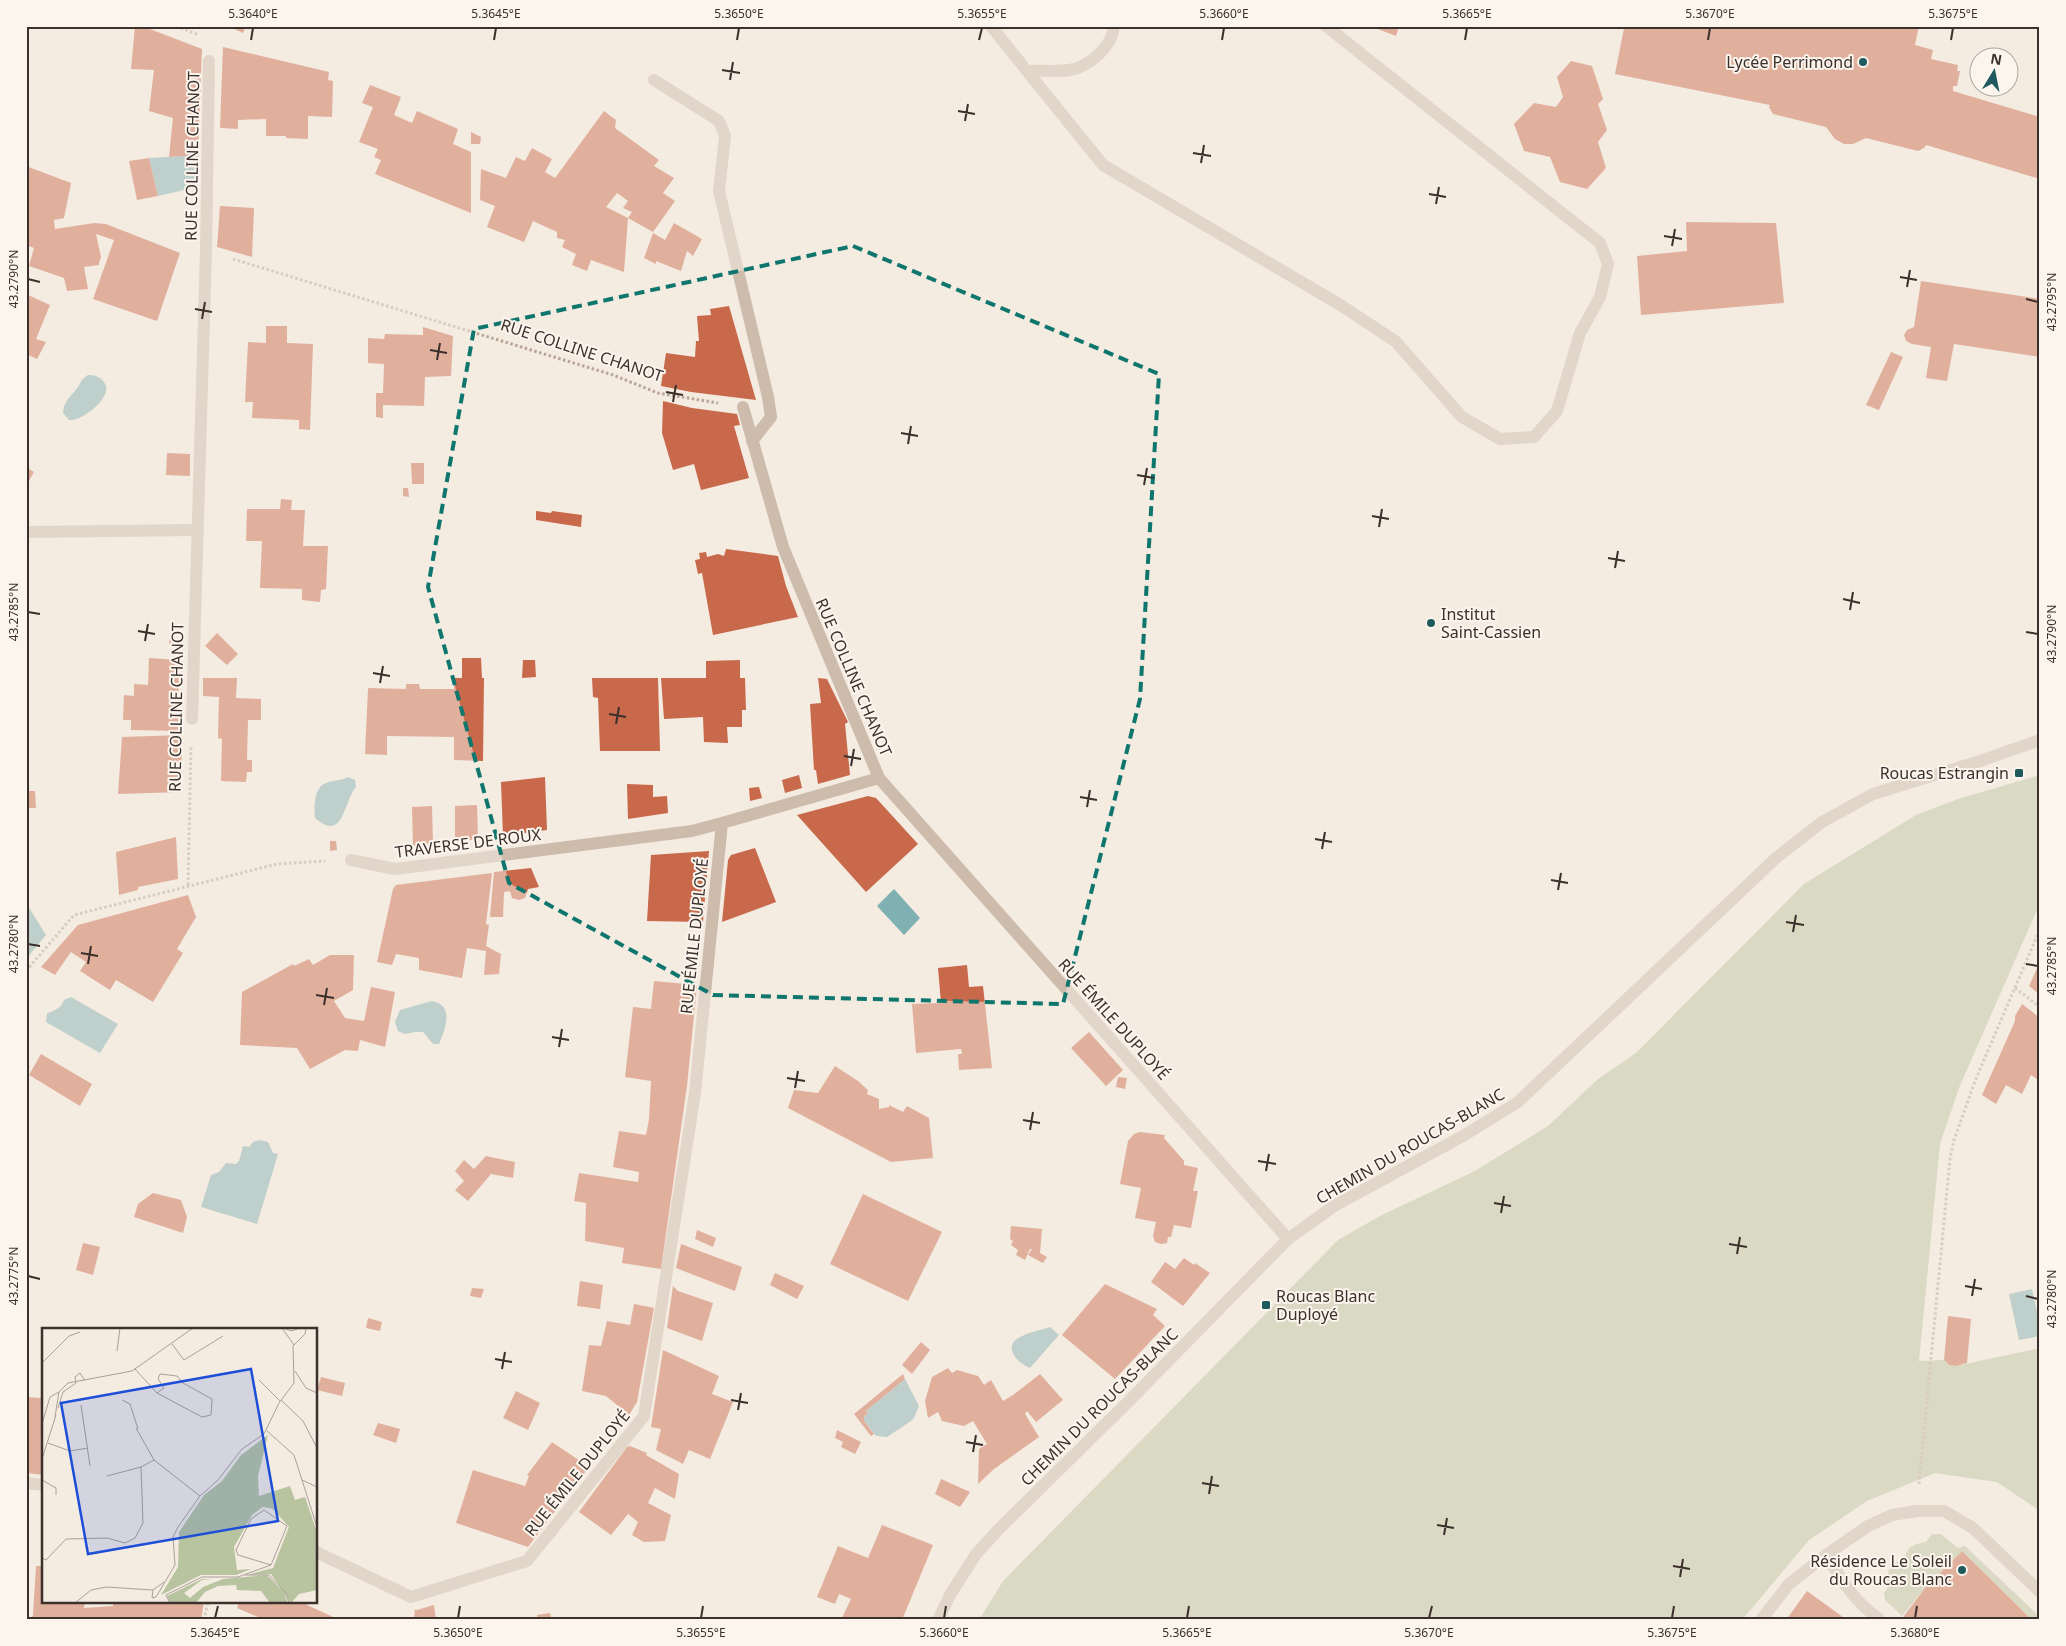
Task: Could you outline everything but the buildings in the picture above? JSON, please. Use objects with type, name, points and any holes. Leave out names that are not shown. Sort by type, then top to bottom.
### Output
[{"type":"street","points":[[991,26],[1103,165],[1342,306],[1395,341],[1462,417],[1500,439],[1534,437],[1557,411],[1580,333],[1600,297],[1608,264],[1600,244],[1326,26]]},
{"type":"street","points":[[1027,71],[1071,70],[1098,57],[1113,37],[1114,26]]},
{"type":"street","name":"RUE COLLINE CHANOT","points":[[192,719],[196,530],[206,251],[209,62]]},
{"type":"street","points":[[654,80],[719,121],[725,136],[719,191],[768,397],[771,417],[752,441]]},
{"type":"street","name":"RUE COLLINE CHANOT","points":[[743,407],[783,547],[879,778]]},
{"type":"street","points":[[26,532],[196,530]]},
{"type":"street","name":"CHEMIN DU ROUCAS-BLANC","points":[[938,1620],[950,1595],[976,1554],[1288,1240],[1334,1206],[1463,1136],[1518,1102],[1776,858],[1822,822],[1874,794],[2040,740]]},
{"type":"street","points":[[722,822],[879,778]]},
{"type":"street","name":"RUE ÉMILE DUPLOYÉ","points":[[879,778],[1288,1240]]},
{"type":"street","name":"RUE ÉMILE DUPLOYÉ","points":[[318,1553],[411,1597],[527,1561],[644,1416],[695,1093],[722,822]]},
{"type":"street","name":"TRAVERSE DE ROUX","points":[[351,860],[395,869],[692,831],[722,822]]},
{"type":"street","points":[[26,1483],[42,1485]]},
{"type":"street","points":[[1761,1620],[1789,1584],[1826,1555],[1868,1526],[1892,1515],[1917,1511],[1944,1511],[1973,1528],[2040,1592]]},
{"type":"street","points":[[1826,1555],[1846,1587],[1863,1607],[1879,1620]]},
{"type":"path","name":"RUE COLLINE CHANOT","points":[[206,251],[613,375],[658,393],[743,407]]},
{"type":"path","name":"RUE COLLINE CHANOT","points":[[188,885],[192,719]]},
{"type":"path","points":[[26,971],[74,915],[277,864],[351,860]]},
{"type":"path","points":[[1917,1511],[1950,1159],[1954,1140],[1975,1081],[2040,928]]},
{"type":"path","points":[[2015,988],[2040,1007]]},
{"type":"path","points":[[204,1620],[208,1604]]},
{"type":"highlighted area","points":[[853,246],[1159,374],[1140,699],[1063,1004],[713,995],[509,883],[428,587],[474,329]]},
{"type":"green space","points":[[2040,775],[2040,903],[1959,1088],[1940,1144],[1919,1361],[1944,1360],[1949,1365],[1956,1366],[2040,1348],[2040,1511],[1997,1482],[1935,1473],[1867,1501],[1809,1540],[1742,1620],[979,1620],[1003,1581],[1338,1240],[1380,1216],[1475,1171],[1548,1126],[1598,1079],[1636,1053],[1804,884],[1916,815],[1958,799]]},
{"type":"green space","points":[[1932,1534],[1941,1534],[1958,1548],[1965,1546],[2040,1617],[2040,1620],[2032,1620],[1962,1551],[1925,1588],[1902,1616],[1885,1600],[1884,1593],[1888,1587],[1888,1573],[1895,1563],[1904,1559],[1910,1548],[1926,1542]]},
{"type":"water","points":[[198,155],[197,187],[158,196],[149,158]]},
{"type":"water","points":[[88,375],[96,376],[103,381],[106,387],[105,393],[102,400],[89,412],[82,417],[69,420],[63,413],[65,403]]},
{"type":"water","points":[[348,777],[355,780],[356,787],[342,818],[332,826],[315,818],[316,794],[321,786]]},
{"type":"water","points":[[894,889],[920,918],[904,935],[877,906]]},
{"type":"water","points":[[28,906],[46,935],[26,959],[26,908]]},
{"type":"water","points":[[71,997],[118,1024],[100,1053],[46,1022],[47,1013],[57,1009],[64,1000]]},
{"type":"water","points":[[432,1001],[444,1007],[446,1013],[444,1032],[439,1044],[433,1044],[423,1032],[405,1034],[398,1031],[395,1022],[400,1010]]},
{"type":"water","points":[[259,1140],[268,1142],[273,1153],[278,1154],[257,1224],[201,1207],[211,1175],[219,1172],[226,1163],[236,1164],[239,1161],[243,1146],[249,1147],[253,1142]]},
{"type":"water","points":[[2032,1289],[2040,1325],[2040,1336],[2019,1340],[2009,1294]]},
{"type":"water","points":[[1050,1327],[1059,1335],[1030,1368],[1019,1361],[1012,1349],[1013,1343],[1023,1335]]},
{"type":"water","points":[[905,1379],[919,1406],[914,1418],[887,1437],[876,1436],[864,1421],[864,1417],[868,1413],[866,1411]]},
{"type":"place","name":"Lycée Perrimond","points":[[1863,62]]},
{"type":"place","name":"Institut Saint-Cassien","points":[[1431,623]]},
{"type":"place","name":"Roucas Estrangin","points":[[2019,773]]},
{"type":"place","name":"Roucas Blanc Duployé","points":[[1266,1305]]},
{"type":"place","name":"Résidence Le Soleil du Roucas Blanc","points":[[1962,1570]]}]
